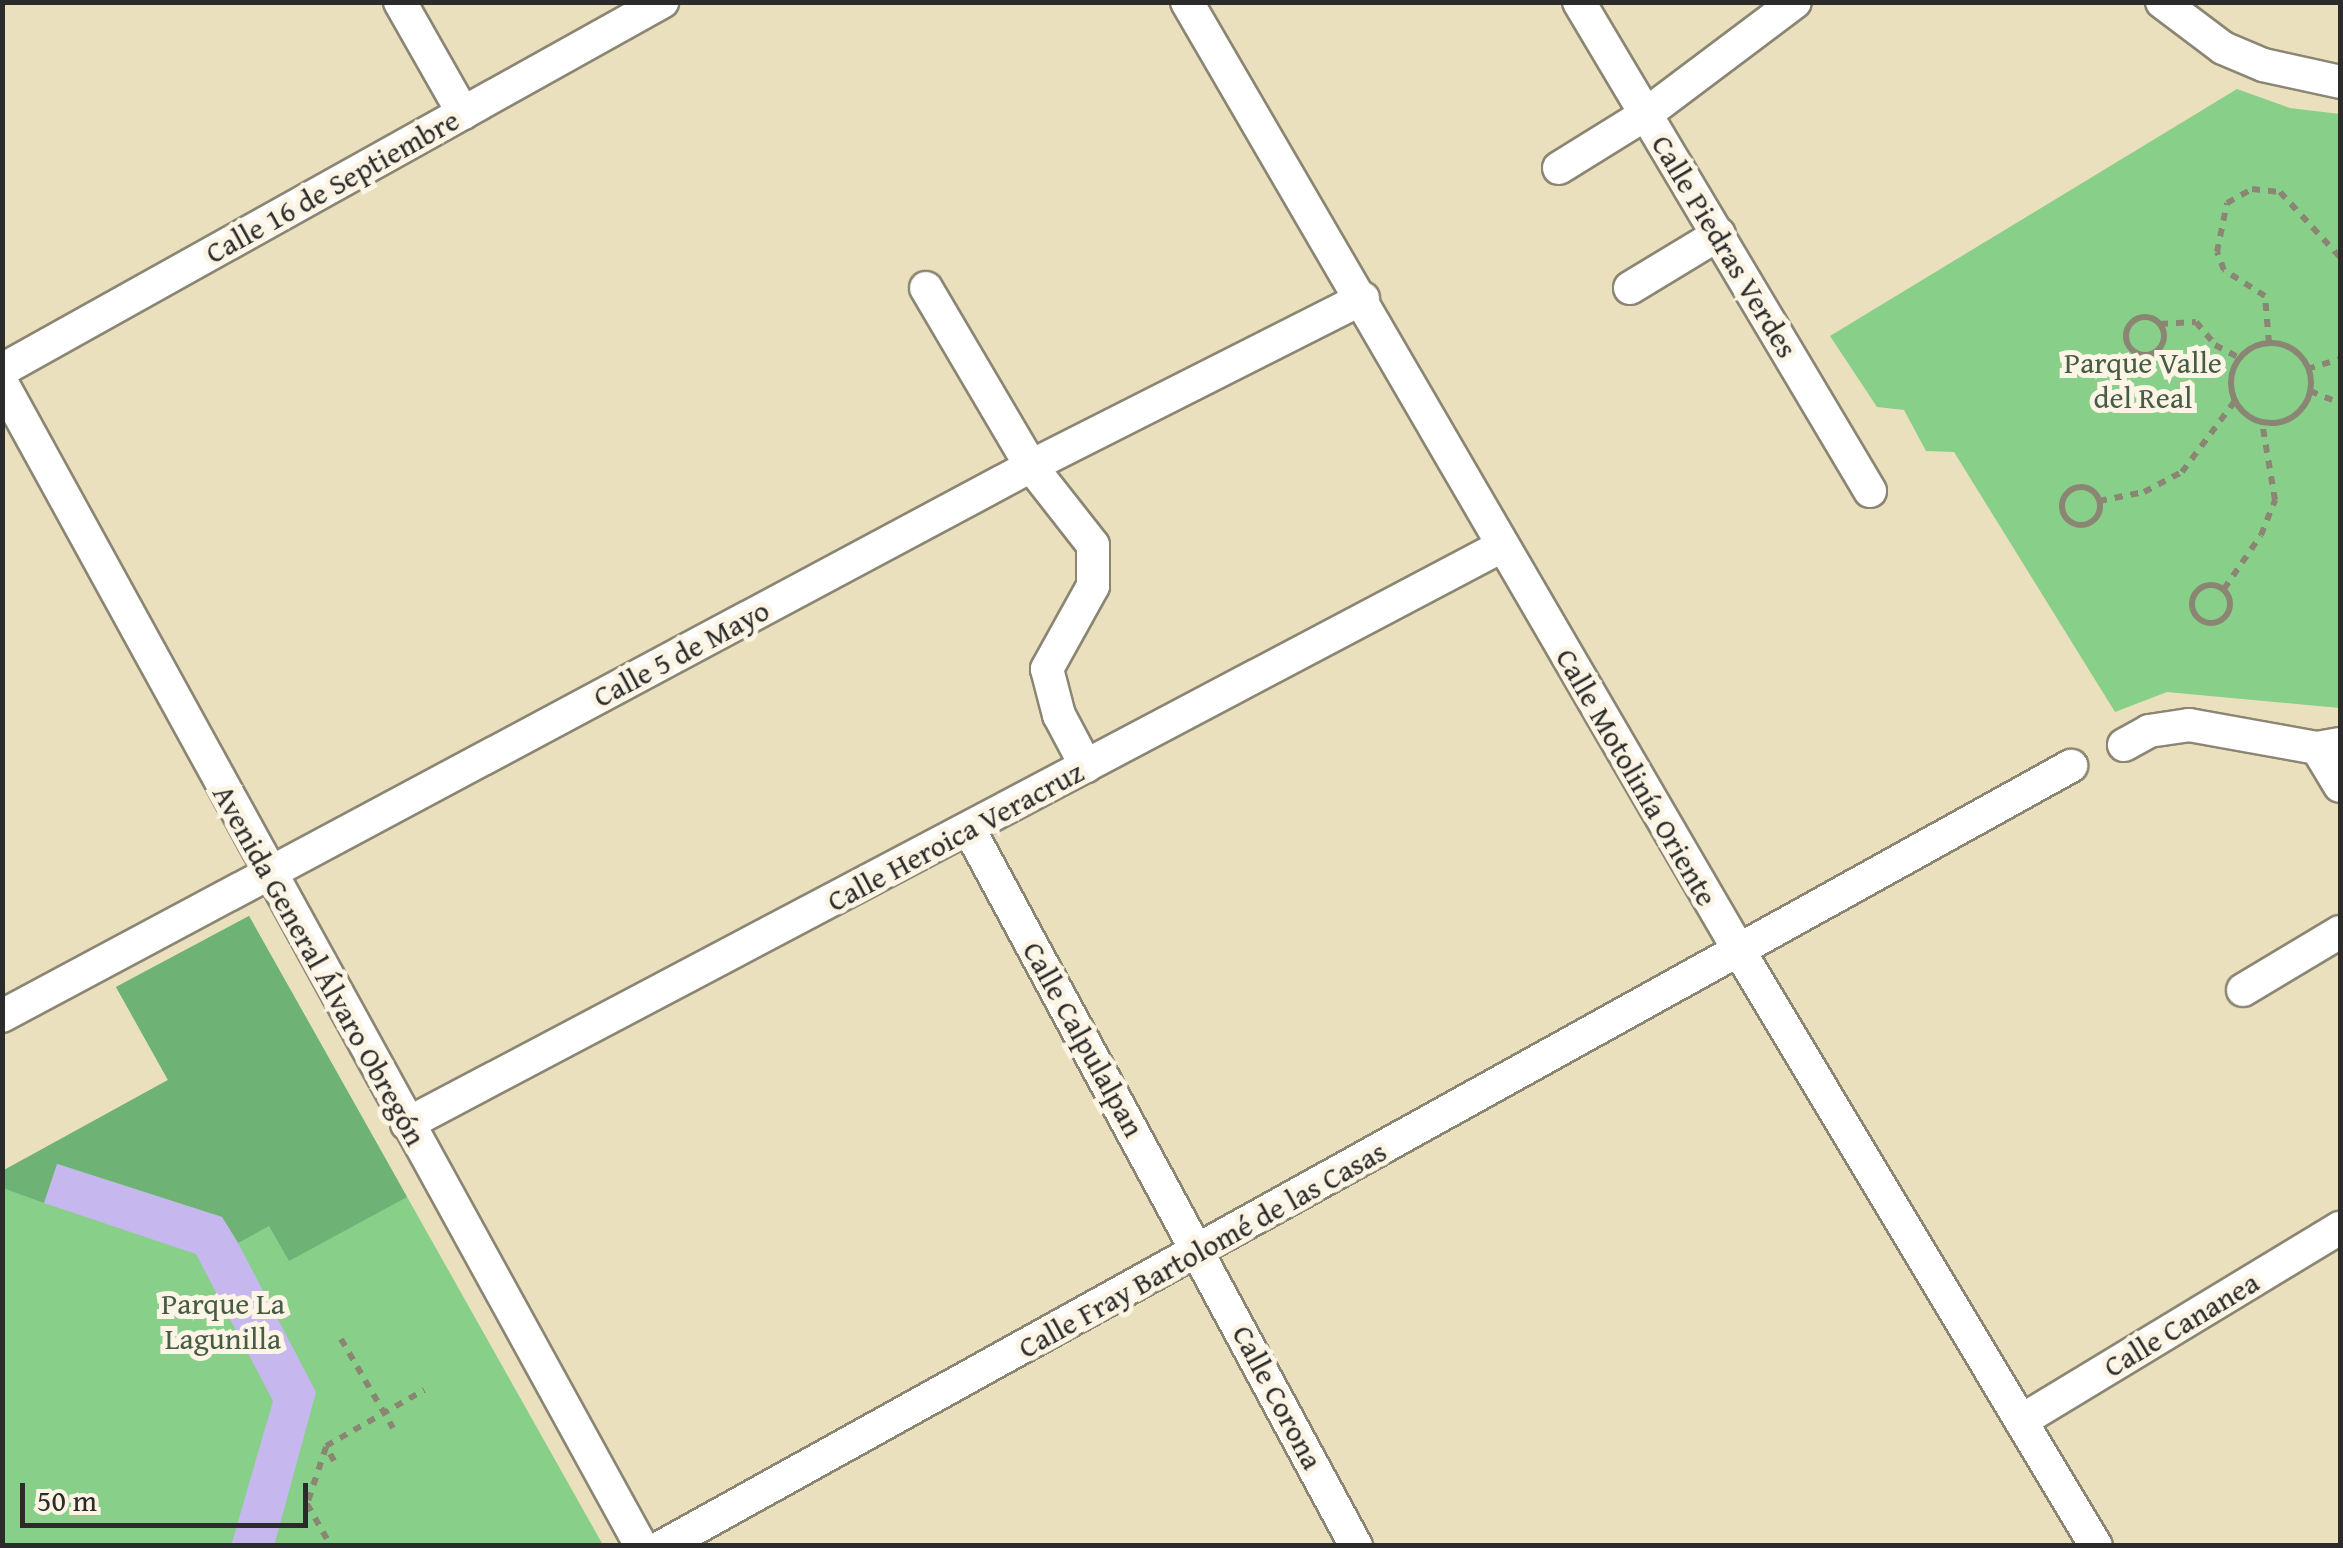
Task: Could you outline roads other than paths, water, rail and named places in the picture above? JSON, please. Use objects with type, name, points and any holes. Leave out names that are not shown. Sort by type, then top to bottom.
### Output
[{"type":"street","points":[[400,2],[463,113]]},
{"type":"street","name":"Calle 16 de Septiembre","points":[[2,370],[662,2]]},
{"type":"street","name":"Calle Motolinía Oriente","points":[[1187,2],[1742,954],[2096,1546]]},
{"type":"street","name":"Calle Piedras Verdes","points":[[1579,2],[1870,491]]},
{"type":"street","points":[[1560,168],[1646,114],[1795,2]]},
{"type":"street","points":[[2181,8],[2262,65],[2340,82]]},
{"type":"street","points":[[1630,288],[1719,234]]},
{"type":"street","points":[[926,288],[1031,466],[1086,534],[1096,558],[1093,586],[1047,669],[1059,716],[1086,766]]},
{"type":"street","name":"Calle 5 de Mayo","points":[[2,1016],[1031,466],[1363,298]]},
{"type":"street","name":"Avenida General Álvaro Obregón","points":[[2,383],[641,1546]]},
{"type":"street","name":"Calle Heroica Veracruz","points":[[407,1124],[1502,546]]},
{"type":"street","points":[[2124,745],[2149,731],[2188,725],[2329,746],[2340,786]]},
{"type":"street","name":"Calle Fray Bartolomé de las Casas","points":[[663,1546],[1742,954],[2071,766]]},
{"type":"street","name":"Calle Calpulalpan","points":[[969,829],[1200,1249]]},
{"type":"street","points":[[2243,990],[2340,932]]},
{"type":"street","name":"Calle Cananea","points":[[2021,1421],[2340,1228]]},
{"type":"street","name":"Calle Corona","points":[[1200,1249],[1356,1546]]},
{"type":"park label","name":"Parque Valle del Real","points":[[2143,379]]},
{"type":"park label","name":"Parque La Lagunilla","points":[[223,1320]]}]
